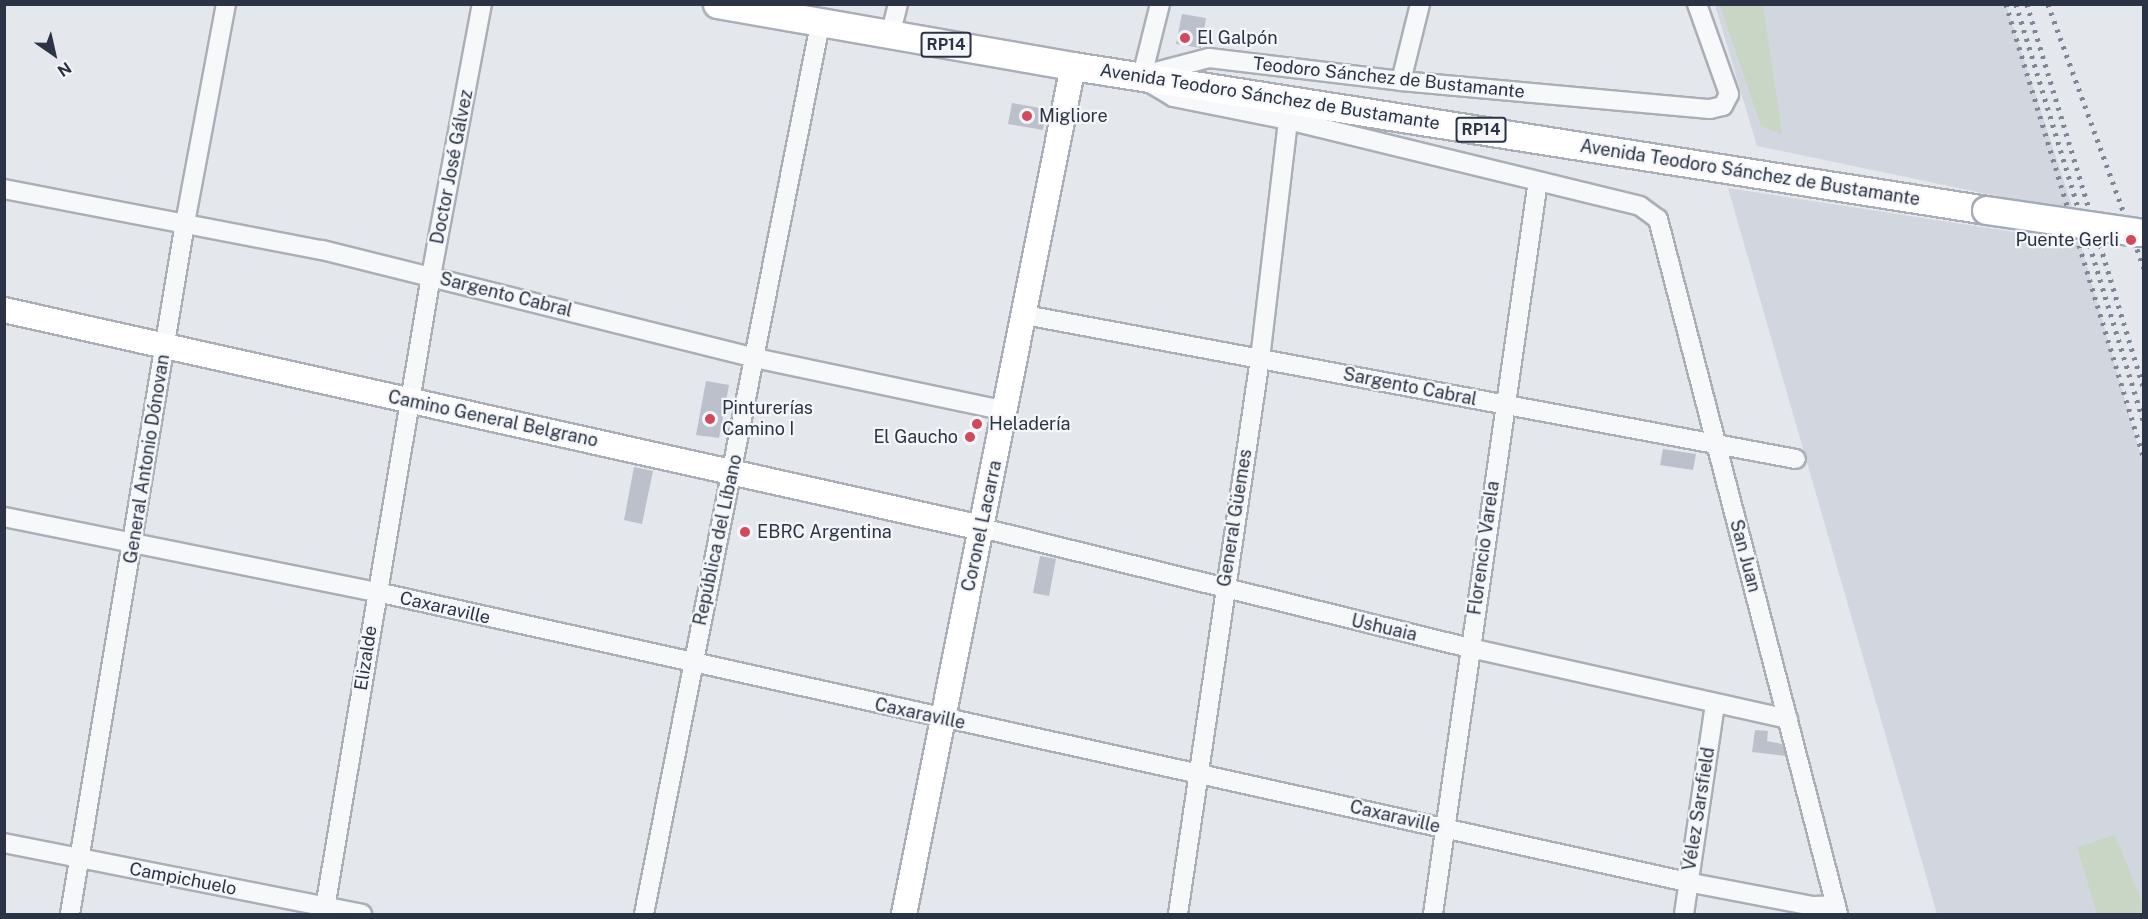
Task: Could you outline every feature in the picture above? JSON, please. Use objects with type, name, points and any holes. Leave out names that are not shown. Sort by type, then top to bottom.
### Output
[{"type":"main road","name":"Avenida Teodoro Sánchez de Bustamante","points":[[717,4],[820,24],[1073,66],[1762,176],[2140,233]]},
{"type":"street","name":"General Antonio Dónovan","points":[[70,915],[134,542],[185,223],[226,4]]},
{"type":"street","name":"Doctor José Gálvez","points":[[410,402],[482,4]]},
{"type":"street","points":[[890,36],[898,4]]},
{"type":"street","points":[[1160,4],[1142,76],[1173,97],[1288,120],[1538,181]]},
{"type":"street","points":[[1401,81],[1420,4]]},
{"type":"street","name":"Teodoro Sánchez de Bustamante","points":[[1142,76],[1209,58],[1401,81],[1710,109],[1723,106],[1728,100],[1727,86],[1697,4]]},
{"type":"street","name":"República del Líbano","points":[[644,915],[691,664],[733,470],[820,24]]},
{"type":"street","name":"Coronel Lacarra","points":[[904,915],[1073,66]]},
{"type":"street","name":"General Güemes","points":[[1178,915],[1224,589],[1260,359],[1288,120]]},
{"type":"street","name":"San Juan","points":[[1538,181],[1640,206],[1658,219],[1665,238],[1716,445],[1837,910]]},
{"type":"street","name":"Florencio Varela","points":[[1433,915],[1504,404],[1538,181]]},
{"type":"street","name":"Sargento Cabral","points":[[4,189],[185,223],[431,276],[755,358],[1006,411]]},
{"type":"street","name":"Camino General Belgrano","points":[[4,310],[410,402],[733,470],[982,528]]},
{"type":"street","name":"Sargento Cabral","points":[[1025,315],[1796,459]]},
{"type":"street","name":"Elizalde","points":[[324,911],[410,402]]},
{"type":"street","name":"Caxaraville","points":[[4,517],[377,592],[691,664],[1199,773],[1687,882],[1837,910]]},
{"type":"street","name":"Ushuaia","points":[[982,528],[1470,648],[1715,705],[1788,719]]},
{"type":"street","name":"Vélez Sarsfield","points":[[1684,915],[1687,882],[1715,705]]},
{"type":"street","name":"Campichuelo","points":[[4,843],[324,911],[362,915]]},
{"type":"shaded area","points":[[1715,5],[2006,5],[2074,212],[1757,146]]},
{"type":"shaded area","points":[[1728,188],[2080,242],[2143,463],[2143,914],[1937,914]]},
{"type":"green space","points":[[1720,5],[1763,5],[1782,134],[1761,126]]},
{"type":"green space","points":[[2115,835],[2143,905],[2143,914],[2097,914],[2077,847]]},
{"type":"building","points":[[1182,14],[1206,18],[1201,48],[1176,44]]},
{"type":"building","name":"Migliore","points":[[1012,103],[1046,109],[1043,130],[1008,124]]},
{"type":"building","points":[[706,381],[729,385],[719,438],[696,435]]},
{"type":"building","points":[[1663,449],[1696,454],[1693,470],[1660,465]]},
{"type":"building","points":[[634,467],[653,471],[642,524],[624,520]]},
{"type":"building","points":[[1040,556],[1056,559],[1049,596],[1033,593]]},
{"type":"building","points":[[1755,730],[1768,731],[1767,741],[1782,744],[1786,756],[1752,752]]},
{"type":"railway","points":[[2006,4],[2144,457]]},
{"type":"railway","points":[[2016,4],[2144,423]]},
{"type":"railway","points":[[2027,4],[2144,389]]},
{"type":"railway","points":[[2048,4],[2144,268]]},
{"type":"place","name":"El Galpón","points":[[1185,38]]},
{"type":"place","name":"Migliore","points":[[1027,116]]},
{"type":"place","name":"Puente Gerli","points":[[2131,240]]},
{"type":"place","name":"Pinturerías Camino I","points":[[710,419]]},
{"type":"place","name":"Heladería","points":[[977,424]]},
{"type":"place","name":"El Gaucho","points":[[970,437]]},
{"type":"place","name":"EBRC Argentina","points":[[745,532]]}]
